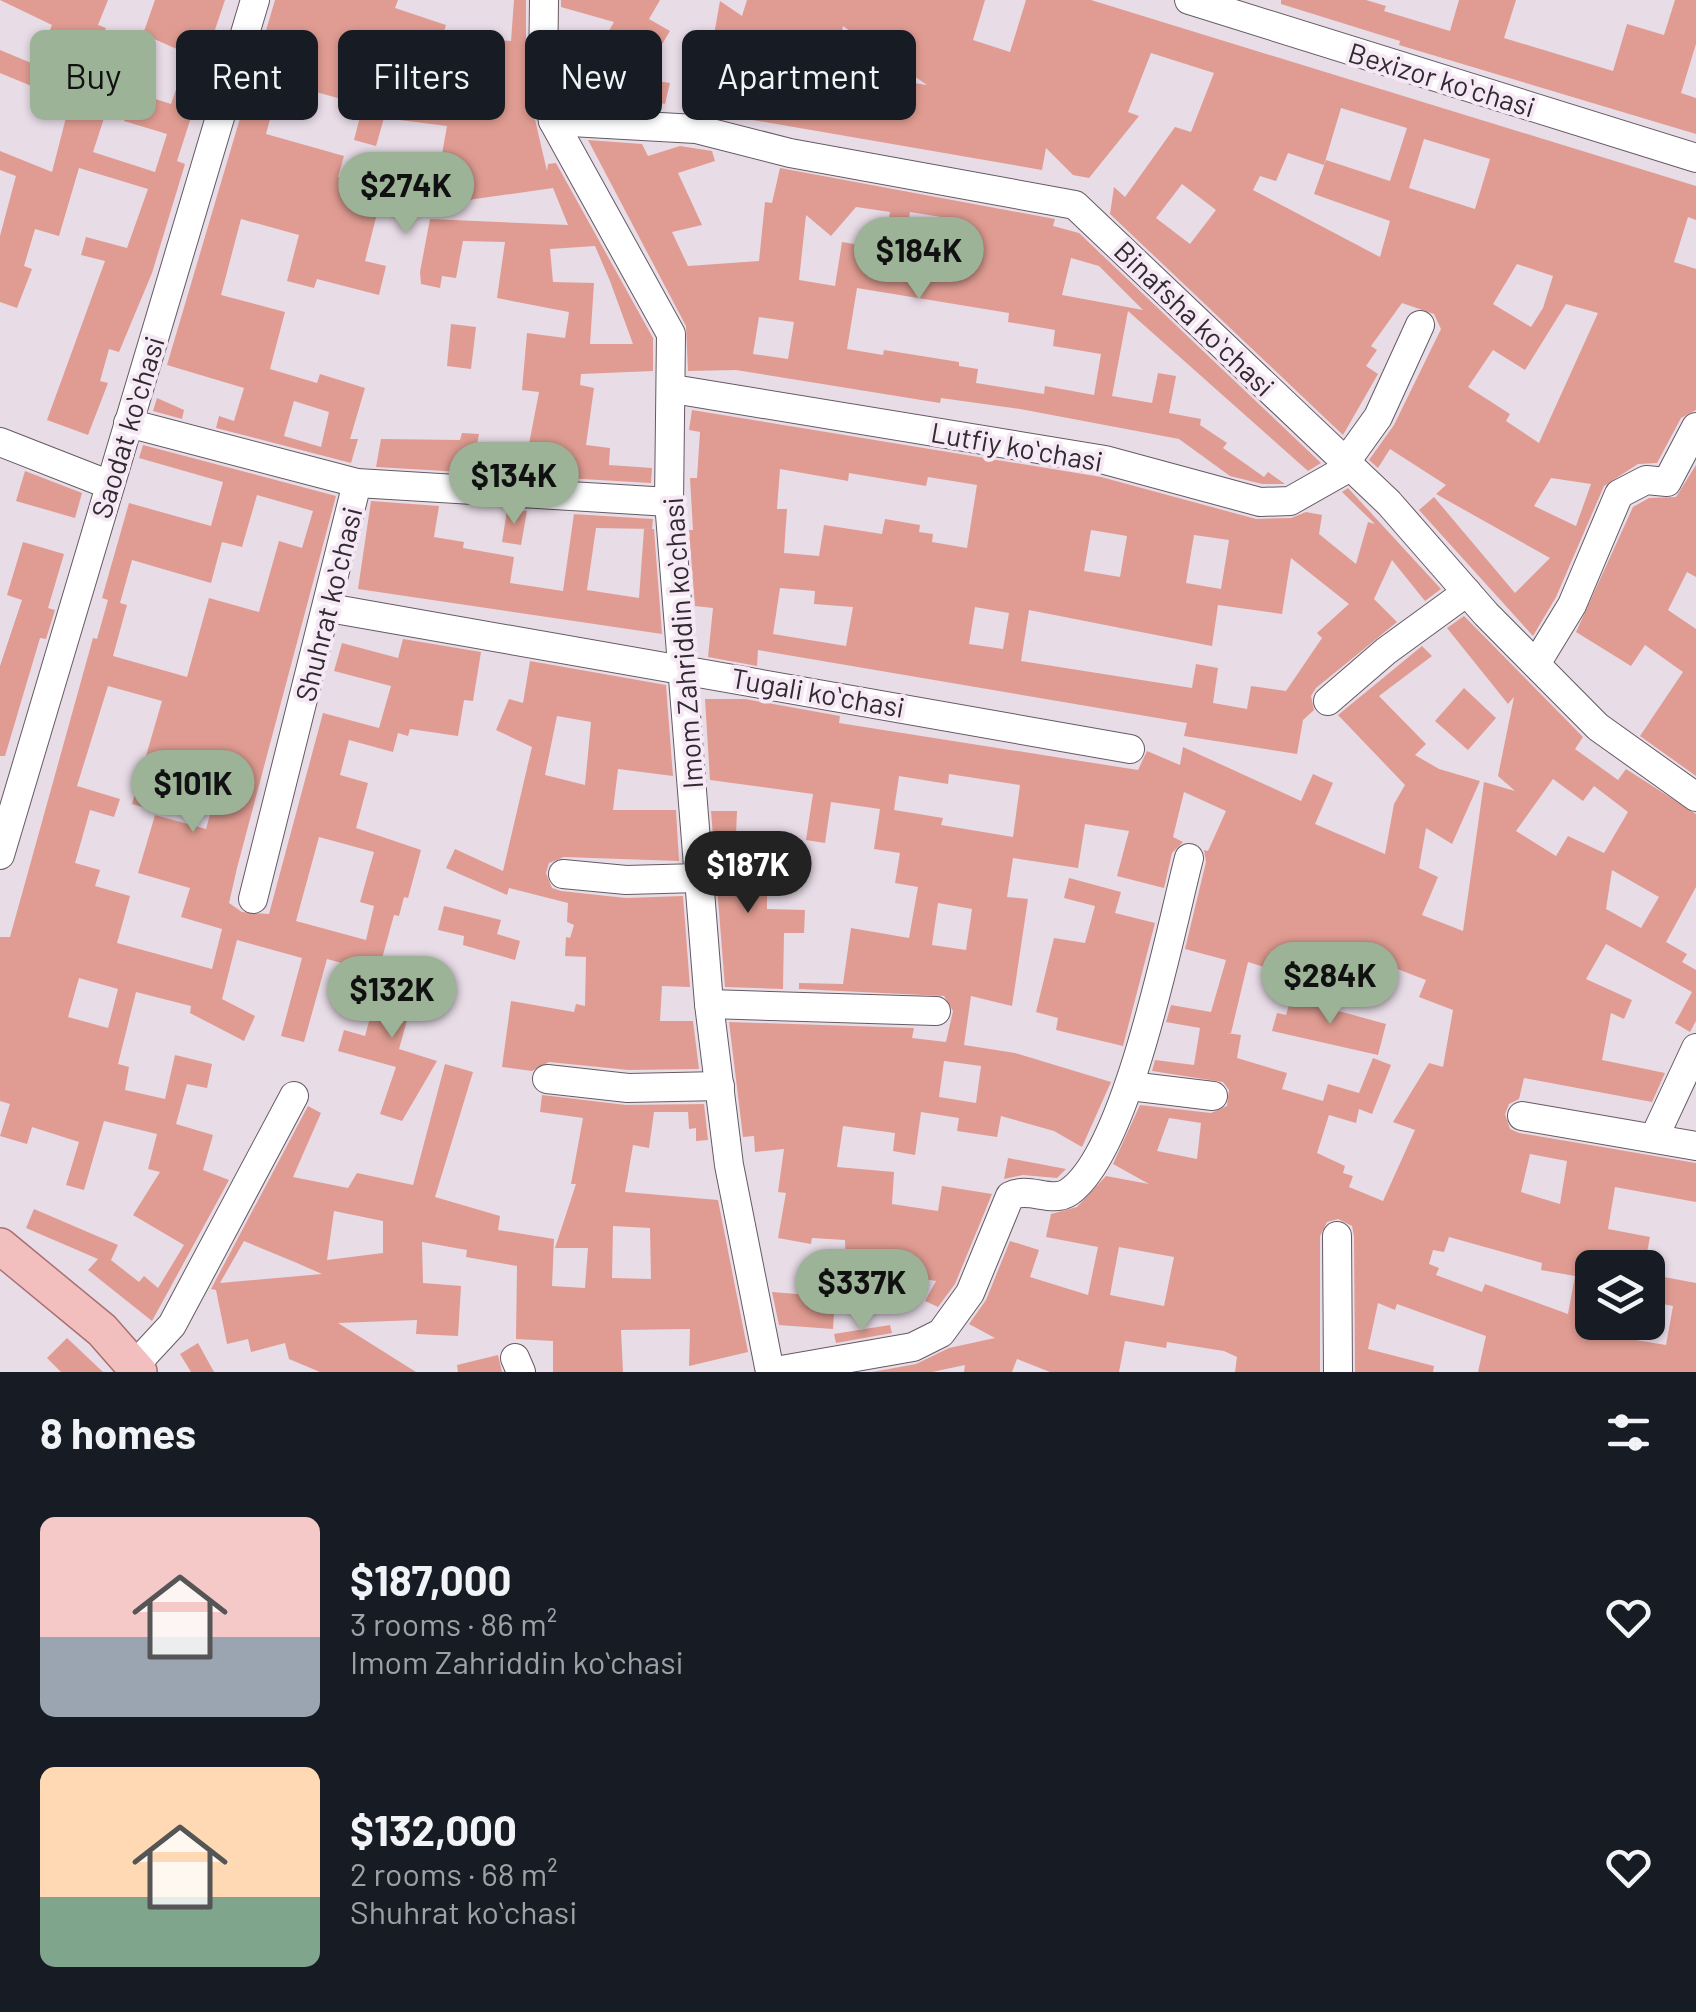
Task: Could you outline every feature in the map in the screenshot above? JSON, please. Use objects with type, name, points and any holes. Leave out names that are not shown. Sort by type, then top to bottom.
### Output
[{"type":"main road","points":[[5,1259],[102,1330],[137,1369]]},
{"type":"street","name":"Saodat koʻchasi","points":[[0,855],[255,0]]},
{"type":"street","name":"Imom Zahriddin koʻchasi","points":[[544,0],[543,77],[553,121],[671,334],[670,502],[708,1004],[730,1166],[770,1372]]},
{"type":"street","name":"Bexizor koʻchasi","points":[[1189,0],[1696,158]]},
{"type":"street","name":"Binafsha koʻchasi","points":[[553,121],[696,129],[790,153],[1075,205],[1389,503],[1467,592],[1598,727],[1696,797]]},
{"type":"street","points":[[1348,465],[1378,416],[1420,325]]},
{"type":"street","name":"Lutfiy koʻchasi","points":[[673,389],[1106,460],[1260,502],[1290,501],[1348,465]]},
{"type":"street","points":[[128,424],[357,483],[670,502]]},
{"type":"street","points":[[1536,664],[1572,606],[1619,494],[1646,480],[1668,482],[1696,427]]},
{"type":"street","points":[[0,442],[110,485]]},
{"type":"street","name":"Shuhrat koʻchasi","points":[[252,899],[329,608],[357,483]]},
{"type":"street","points":[[1328,702],[1386,651],[1467,592]]},
{"type":"street","name":"Tugali koʻchasi","points":[[329,608],[1130,749]]},
{"type":"street","points":[[770,1372],[913,1347],[940,1333],[970,1292],[1004,1202],[1023,1191],[1052,1196],[1068,1192],[1112,1132],[1130,1086],[1190,858]]},
{"type":"street","points":[[563,874],[626,880],[699,878]]},
{"type":"street","points":[[708,1004],[936,1011]]},
{"type":"street","points":[[1654,1138],[1696,1048]]},
{"type":"street","points":[[547,1079],[628,1088],[720,1086]]},
{"type":"street","points":[[1130,1086],[1213,1096]]},
{"type":"street","points":[[137,1369],[172,1325],[294,1096]]},
{"type":"street","points":[[1522,1116],[1696,1146]]},
{"type":"street","points":[[1337,1236],[1338,1372]]},
{"type":"building","points":[[0,0],[108,0],[98,25],[105,30],[50,30],[52,25]]},
{"type":"building","points":[[155,0],[225,0],[215,30],[176,30],[176,49],[156,40],[156,30],[144,30]]},
{"type":"building","points":[[275,0],[398,0],[395,8],[446,25],[444,30],[338,30],[338,98],[318,93],[318,30],[266,30]]},
{"type":"building","points":[[514,0],[526,0],[525,120],[535,120],[547,171],[548,164],[556,163],[653,338],[653,371],[581,374],[580,385],[594,388],[586,445],[610,448],[609,465],[652,468],[651,483],[376,467],[381,439],[460,440],[462,433],[479,434],[474,460],[525,465],[539,392],[522,390],[527,333],[565,338],[569,312],[497,298],[505,242],[463,241],[456,278],[442,276],[440,288],[421,284],[430,219],[568,225],[553,188],[433,205],[447,126],[400,120],[505,120],[505,40],[511,41]],"holes":[[[595,246],[633,344],[590,344],[594,283],[553,282],[550,249]]]},
{"type":"building","points":[[561,0],[660,0],[649,19],[670,31],[662,44],[662,30],[609,30],[614,22],[561,7]]},
{"type":"building","points":[[747,0],[985,0],[973,40],[1010,52],[1026,0],[1091,0],[1696,186],[1696,220],[1688,217],[1674,262],[1696,269],[1696,410],[1681,418],[1657,463],[1638,464],[1604,486],[1556,597],[1533,636],[1419,510],[1434,497],[1515,593],[1550,558],[1436,494],[1446,485],[1390,449],[1378,468],[1369,460],[1394,425],[1441,329],[1434,314],[1402,303],[1371,346],[1377,350],[1366,366],[1378,374],[1343,435],[1110,214],[1114,187],[1125,197],[1175,127],[1191,132],[1214,73],[1151,53],[1128,112],[1139,116],[1089,178],[1073,175],[1046,148],[1042,170],[753,120],[916,120],[916,83],[927,85],[916,77],[916,30],[849,30],[843,26],[842,30],[715,30],[720,1],[742,16]],"holes":[[[1341,108],[1407,128],[1390,181],[1326,160],[1314,194],[1390,221],[1380,257],[1253,190],[1260,176],[1276,181],[1288,153],[1324,165]],[[1424,139],[1490,159],[1475,209],[1409,188]],[[1182,184],[1216,210],[1190,244],[1156,218]],[[1517,264],[1553,276],[1543,308],[1531,327],[1493,304]],[[1566,304],[1598,313],[1539,443],[1506,421],[1510,414],[1468,387],[1493,350],[1525,370]],[[1551,478],[1591,484],[1576,526],[1534,506]]]},
{"type":"building","points":[[1281,0],[1366,0],[1386,6],[1384,11],[1450,31],[1459,0],[1516,0],[1504,38],[1613,71],[1627,24],[1664,35],[1675,0],[1696,0],[1696,44],[1681,93],[1696,98],[1696,134],[1399,45],[1400,41],[1281,4]]},
{"type":"building","points":[[0,50],[30,62],[30,85],[0,73]]},
{"type":"building","points":[[662,82],[670,83],[665,104],[662,103]]},
{"type":"building","points":[[176,89],[176,120],[190,120],[177,161],[185,164],[152,273],[119,352],[109,349],[100,381],[108,383],[88,435],[47,420],[105,261],[81,255],[86,237],[127,248],[148,189],[79,168],[59,236],[35,229],[24,266],[32,269],[17,308],[0,302],[0,236],[16,176],[0,170],[0,151],[52,172],[65,120],[103,120],[93,152],[155,172],[167,134],[124,121],[156,120],[156,99],[171,104]]},
{"type":"building","points":[[239,120],[270,120],[266,134],[344,156],[338,177],[383,190],[365,261],[386,266],[379,295],[317,279],[314,288],[287,281],[299,235],[241,219],[221,295],[285,312],[270,369],[317,383],[320,374],[365,388],[350,439],[358,439],[351,463],[216,428],[219,416],[234,421],[244,388],[167,365]],"holes":[[[294,401],[329,412],[321,447],[284,436]]]},
{"type":"building","points":[[359,120],[383,120],[376,146],[354,140]]},
{"type":"building","points":[[588,140],[642,144],[648,156],[680,146],[712,151],[715,161],[678,173],[702,225],[672,232],[688,266],[759,261],[765,202],[772,203],[780,168],[1055,219],[1053,226],[1079,233],[1321,463],[1308,471],[1128,311],[1112,396],[1152,403],[1158,373],[1176,376],[1169,413],[1201,419],[1200,425],[1227,443],[1223,448],[1264,477],[1268,472],[1285,484],[1262,484],[1230,476],[1179,439],[941,398],[940,403],[736,370],[688,371],[686,326]],"holes":[[[856,207],[890,212],[884,249],[842,242],[835,286],[799,280],[806,215],[831,236]],[[910,212],[948,218],[941,266],[902,260]],[[1071,258],[1099,266],[1143,310],[1062,295]],[[857,288],[1009,313],[1008,322],[1055,330],[1053,346],[1101,354],[1094,395],[1045,386],[1044,394],[976,383],[978,369],[959,366],[959,362],[884,350],[883,355],[847,349]],[[759,317],[794,322],[788,359],[753,354]]]},
{"type":"building","points":[[451,324],[476,327],[471,369],[447,366]]},
{"type":"building","points":[[157,398],[184,410],[182,419],[153,411]]},
{"type":"building","points":[[692,410],[1101,477],[1256,519],[1291,518],[1306,512],[1322,515],[1319,534],[1356,564],[1368,522],[1375,524],[1342,492],[1348,488],[1441,589],[1425,601],[1392,560],[1374,599],[1397,622],[1316,688],[1311,696],[1314,710],[1303,720],[1297,754],[1184,736],[1187,723],[758,650],[757,666],[708,657],[713,608],[695,606],[689,530],[693,530],[690,478],[697,478],[700,432],[689,430]],"holes":[[[780,469],[848,481],[849,473],[926,486],[928,477],[977,485],[967,548],[932,542],[933,534],[919,532],[920,525],[885,519],[882,534],[824,525],[819,556],[784,553],[787,509],[777,509]],[[1091,530],[1127,536],[1120,577],[1084,571]],[[1194,535],[1229,540],[1221,589],[1186,583]],[[1291,558],[1349,604],[1317,633],[1322,638],[1286,691],[1251,686],[1247,709],[1213,703],[1218,668],[1196,664],[1192,688],[1021,661],[1029,610],[1212,646],[1218,605],[1282,614]],[[780,588],[815,591],[814,604],[853,607],[846,646],[773,634]],[[975,607],[1009,613],[1003,649],[969,644]]]},
{"type":"building","points":[[143,445],[336,496],[229,903],[242,912],[269,914],[323,713],[379,728],[391,686],[334,671],[342,643],[398,658],[403,639],[481,652],[473,701],[464,700],[458,736],[410,729],[408,736],[398,733],[393,752],[349,740],[340,775],[368,783],[356,828],[421,850],[408,898],[404,897],[399,916],[394,915],[378,973],[327,959],[304,1042],[281,1036],[302,958],[237,940],[222,999],[255,1016],[244,1041],[190,1013],[191,1006],[136,992],[118,1064],[129,1067],[125,1090],[165,1099],[175,1055],[212,1064],[207,1088],[187,1084],[176,1124],[213,1135],[203,1170],[229,1180],[152,1321],[88,1270],[98,1259],[26,1228],[34,1209],[118,1245],[111,1260],[139,1282],[144,1276],[158,1288],[184,1245],[133,1215],[160,1172],[148,1169],[157,1134],[104,1121],[84,1190],[66,1185],[79,1142],[32,1127],[27,1144],[0,1136],[10,1104],[0,1101],[0,937],[10,937],[93,638],[97,639],[108,600],[102,598],[129,503],[211,526],[223,482],[139,458]],"holes":[[[257,495],[313,511],[302,548],[279,541],[259,612],[209,598],[187,677],[113,656],[127,605],[120,603],[132,560],[211,583],[222,542],[242,547]],[[108,686],[162,701],[132,804],[164,813],[176,770],[219,782],[206,829],[155,815],[138,873],[190,888],[181,917],[222,929],[212,969],[117,943],[130,896],[95,886],[100,870],[75,863],[90,810],[114,817],[120,799],[77,786]],[[319,837],[374,852],[360,902],[374,906],[366,940],[296,921]],[[79,978],[118,989],[108,1028],[68,1017]]]},
{"type":"building","points":[[1696,465],[1696,577],[1687,572],[1668,610],[1696,629],[1696,776],[1640,736],[1683,672],[1645,645],[1631,666],[1576,632],[1633,507],[1649,498],[1676,497]]},
{"type":"building","points":[[25,471],[82,493],[75,518],[16,501]]},
{"type":"building","points":[[371,501],[439,506],[434,537],[464,542],[463,548],[514,557],[510,583],[563,591],[574,514],[653,519],[662,634],[358,589]],"holes":[[[596,528],[652,529],[644,529],[639,598],[587,590]]]},
{"type":"building","points":[[507,510],[527,511],[521,545],[502,542]]},
{"type":"building","points":[[23,542],[64,554],[48,608],[55,610],[46,639],[40,638],[5,756],[0,756],[0,666],[22,600],[7,595]]},
{"type":"building","points":[[1464,616],[1583,737],[1575,749],[1618,780],[1626,769],[1696,814],[1696,887],[1666,942],[1687,954],[1682,962],[1696,970],[1696,1021],[1690,1032],[1675,1023],[1692,992],[1606,944],[1586,979],[1632,1000],[1624,1019],[1611,1013],[1602,1060],[1665,1073],[1652,1102],[1524,1078],[1519,1099],[1509,1104],[1505,1114],[1510,1129],[1519,1133],[1696,1163],[1696,1202],[1615,1187],[1608,1229],[1650,1237],[1647,1250],[1575,1250],[1575,1276],[1575,1340],[1636,1340],[1666,1345],[1673,1306],[1665,1304],[1665,1277],[1696,1283],[1696,1372],[1478,1372],[1486,1336],[1397,1304],[1395,1310],[1378,1303],[1368,1349],[1434,1366],[1433,1372],[1355,1372],[1354,1236],[1352,1226],[1338,1219],[1327,1222],[1320,1236],[1320,1372],[1235,1372],[1237,1357],[1224,1351],[1167,1342],[1166,1348],[1125,1341],[1119,1372],[1050,1372],[1017,1359],[1012,1372],[964,1372],[965,1365],[932,1372],[872,1372],[916,1364],[949,1348],[995,1338],[969,1324],[986,1300],[1010,1241],[1039,1250],[1030,1277],[1088,1295],[1098,1247],[1046,1237],[1051,1214],[1077,1207],[1106,1176],[1149,1184],[1113,1164],[1140,1105],[1211,1113],[1227,1106],[1229,1090],[1223,1082],[1152,1071],[1155,1060],[1194,1065],[1200,1028],[1166,1022],[1171,1005],[1211,1012],[1226,960],[1185,949],[1206,862],[1204,850],[1208,851],[1226,811],[1184,792],[1173,837],[1183,842],[1172,853],[1164,888],[1117,876],[1129,831],[1085,824],[1078,868],[1013,858],[1007,897],[1028,899],[1012,1006],[971,996],[964,1045],[1015,1053],[1111,1082],[1082,1147],[1054,1131],[1001,1116],[997,1137],[957,1131],[959,1118],[921,1112],[915,1155],[893,1151],[895,1133],[843,1126],[837,1167],[894,1172],[892,1204],[938,1211],[942,1186],[992,1194],[955,1284],[938,1307],[925,1301],[936,1281],[893,1274],[894,1267],[846,1268],[845,1240],[812,1238],[811,1244],[778,1238],[786,1193],[778,1192],[784,1149],[755,1152],[754,1136],[743,1137],[729,1022],[914,1028],[912,1038],[946,1042],[953,1011],[944,996],[799,989],[799,983],[843,984],[851,928],[909,938],[918,887],[895,883],[900,853],[874,849],[880,809],[831,802],[825,843],[806,840],[813,794],[710,780],[705,699],[745,699],[840,716],[839,723],[1138,770],[1147,751],[1180,765],[1183,747],[1301,801],[1313,774],[1333,783],[1315,824],[1385,854],[1394,804],[1405,785],[1338,715],[1422,646],[1432,656],[1379,696],[1426,744],[1415,755],[1439,769],[1480,781],[1452,844],[1426,828],[1419,868],[1438,877],[1422,915],[1463,931],[1484,782],[1515,791],[1498,776],[1514,697],[1508,704],[1447,628]],"holes":[[[949,774],[1020,785],[1013,837],[941,825],[943,818],[894,810],[899,776],[948,784]],[[1553,779],[1583,801],[1594,786],[1628,812],[1604,853],[1568,836],[1556,856],[1516,831]],[[1612,870],[1659,897],[1641,928],[1606,909]],[[938,903],[972,909],[966,950],[932,945]],[[1275,955],[1362,990],[1374,960],[1426,980],[1419,997],[1453,1010],[1443,1067],[1429,1063],[1393,1122],[1415,1130],[1383,1201],[1349,1187],[1353,1176],[1343,1173],[1345,1166],[1317,1153],[1329,1115],[1356,1123],[1359,1109],[1372,1114],[1391,1065],[1373,1058],[1359,1093],[1328,1084],[1323,1101],[1282,1089],[1287,1073],[1237,1058],[1241,1035],[1227,1033],[1231,1033],[1248,962],[1271,969]],[[944,1061],[981,1066],[976,1103],[939,1097]],[[1169,1118],[1201,1123],[1197,1159],[1157,1151]],[[1530,1154],[1567,1161],[1560,1204],[1521,1192]],[[1449,1237],[1542,1263],[1541,1270],[1575,1276],[1568,1314],[1485,1284],[1482,1292],[1436,1275],[1439,1268],[1429,1264],[1433,1250],[1444,1252]],[[1119,1247],[1174,1257],[1164,1306],[1110,1295]]]},
{"type":"building","points":[[530,661],[666,685],[673,776],[618,769],[613,810],[676,810],[679,861],[564,857],[549,863],[546,873],[552,888],[561,891],[626,898],[683,896],[690,987],[662,986],[660,1021],[693,1021],[699,1069],[629,1070],[549,1062],[532,1071],[502,1067],[511,1001],[574,1012],[576,1004],[585,1006],[586,957],[565,956],[566,937],[570,938],[574,925],[567,922],[568,903],[509,888],[507,895],[446,868],[455,849],[503,871],[532,747],[496,730],[509,699],[523,703]],"holes":[[[557,716],[591,722],[585,785],[545,775]]]},
{"type":"building","points":[[1464,688],[1496,718],[1468,750],[1435,721]]},
{"type":"building","points":[[711,811],[737,811],[736,835],[745,835],[744,891],[767,892],[767,909],[805,910],[804,933],[784,933],[783,989],[725,987]]},
{"type":"building","points":[[1069,878],[1121,892],[1115,913],[1155,923],[1123,1046],[1056,1030],[1058,1018],[1036,1012],[1054,938],[1085,943],[1095,906],[1064,898]]},
{"type":"building","points":[[444,906],[501,920],[497,934],[520,941],[515,960],[463,945],[464,936],[438,930]]},
{"type":"building","points":[[385,964],[420,973],[399,1049],[437,1061],[402,1121],[380,1114],[396,1067],[338,1051],[344,1030],[365,1036]]},
{"type":"building","points":[[1291,998],[1386,1024],[1378,1055],[1272,1031],[1277,1013],[1286,1015]]},
{"type":"building","points":[[445,1064],[473,1072],[435,1197],[500,1216],[498,1230],[554,1239],[552,1286],[585,1288],[588,1248],[555,1248],[576,1184],[571,1184],[583,1118],[540,1112],[542,1095],[626,1105],[704,1104],[708,1140],[696,1141],[696,1128],[689,1129],[688,1112],[654,1112],[649,1148],[633,1145],[625,1192],[718,1200],[748,1352],[689,1366],[690,1329],[621,1330],[623,1372],[553,1372],[553,1341],[516,1339],[517,1266],[466,1257],[467,1250],[422,1242],[423,1283],[461,1286],[458,1336],[416,1334],[417,1320],[338,1323],[416,1372],[320,1372],[289,1359],[285,1343],[251,1352],[248,1339],[227,1344],[216,1290],[211,1289],[308,1106],[321,1113],[293,1177],[348,1188],[357,1173],[413,1185]],"holes":[[[334,1211],[383,1221],[383,1253],[327,1260]],[[613,1226],[650,1228],[651,1279],[612,1278]],[[244,1241],[322,1274],[220,1283]]]},
{"type":"building","points":[[1008,1158],[1066,1169],[1057,1178],[1023,1175],[1004,1179]]},
{"type":"building","points":[[772,1292],[835,1297],[833,1329],[779,1325]]},
{"type":"building","points":[[890,1325],[892,1333],[836,1343],[834,1334]]},
{"type":"building","points":[[67,1338],[103,1372],[61,1372],[47,1358]]},
{"type":"building","points":[[198,1343],[214,1372],[191,1372],[180,1354]]},
{"type":"building","points":[[498,1355],[502,1372],[458,1372],[457,1365]]}]
